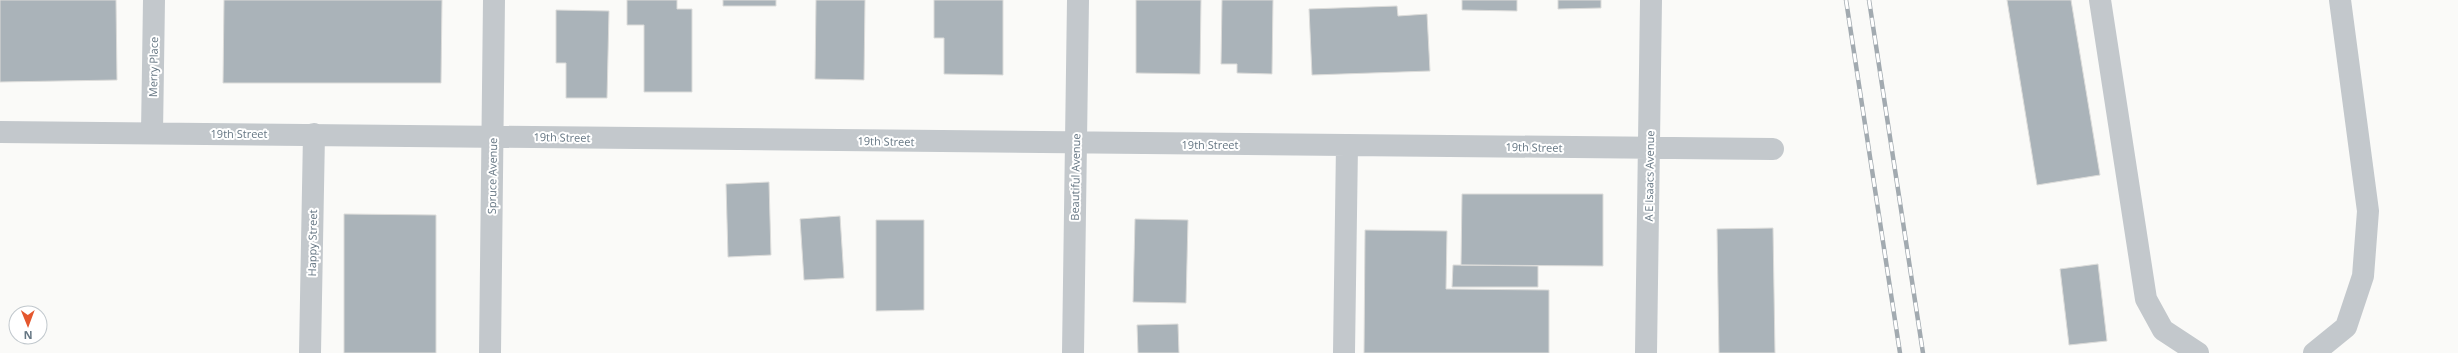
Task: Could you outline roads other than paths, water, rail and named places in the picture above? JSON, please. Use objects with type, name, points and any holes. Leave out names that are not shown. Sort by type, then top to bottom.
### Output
[{"type":"street","name":"Merry Place","points":[[152,133],[154,0]]},
{"type":"street","name":"Spruce Avenue","points":[[490,353],[494,0]]},
{"type":"street","name":"Beautiful Avenue","points":[[1073,353],[1078,0]]},
{"type":"street","name":"A E Isaacs Avenue","points":[[1646,353],[1651,0]]},
{"type":"street","points":[[2100,0],[2146,299],[2163,330],[2198,353]]},
{"type":"street","points":[[2314,353],[2346,327],[2364,276],[2368,218],[2340,0]]},
{"type":"street","name":"19th Street","points":[[0,132],[1773,149]]},
{"type":"street","name":"Happy Street","points":[[310,353],[314,134]]},
{"type":"street","points":[[1344,353],[1347,146]]},
{"type":"railway","points":[[1846,0],[1900,353]]},
{"type":"railway","points":[[1869,0],[1923,353]]}]
